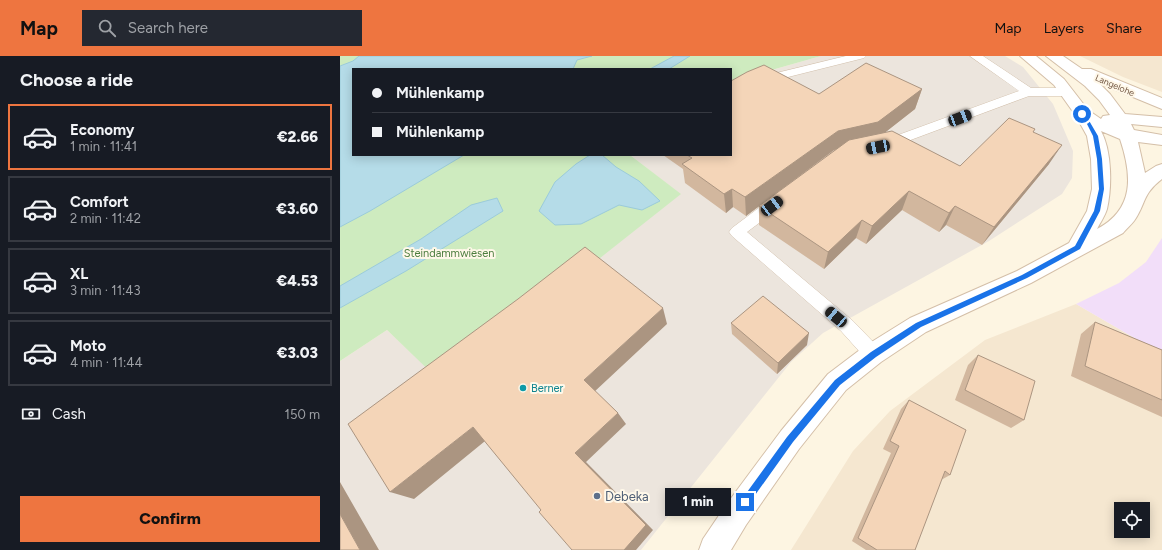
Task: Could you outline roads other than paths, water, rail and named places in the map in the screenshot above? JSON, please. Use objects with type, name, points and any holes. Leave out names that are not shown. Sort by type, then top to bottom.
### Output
[{"type":"street","points":[[1027,56],[1058,82],[1082,114],[1097,130],[1101,189],[1097,211],[1077,248]]},
{"type":"street","points":[[1053,56],[1068,65],[1109,101],[1121,119],[1134,150],[1137,177],[1136,194]]},
{"type":"street","name":"Langelohe","points":[[1068,65],[1162,104]]},
{"type":"street","points":[[1097,130],[1104,121],[1121,119],[1162,122]]},
{"type":"street","points":[[1097,130],[1128,136],[1162,140]]},
{"type":"street","points":[[714,550],[736,515],[790,440],[837,382],[873,354],[918,325],[1024,277],[1116,228],[1127,216],[1136,194],[1146,182],[1162,170]]},
{"type":"lane","points":[[732,93],[752,82],[860,56]]},
{"type":"lane","points":[[976,56],[1028,92]]},
{"type":"lane","points":[[869,148],[891,144],[1028,92],[1067,92]]},
{"type":"lane","points":[[786,196],[737,232],[847,326],[873,354]]},
{"type":"water","points":[[359,56],[592,56],[577,60],[573,68],[352,68],[352,156],[462,156],[370,211],[340,227],[340,66],[353,61]]},
{"type":"water","points":[[674,56],[690,56],[671,68],[652,68]]},
{"type":"water","points":[[588,156],[603,156],[616,167],[639,181],[660,201],[642,210],[619,205],[581,224],[555,225],[539,211],[555,182],[576,164]]},
{"type":"water","points":[[497,198],[503,211],[406,271],[340,308],[340,286],[421,239],[471,205]]},
{"type":"place","name":"Berner","points":[[523,388]]},
{"type":"place","name":"Debeka","points":[[597,496]]},
{"type":"park label","name":"Steindammwiesen","points":[[449,253]]}]
